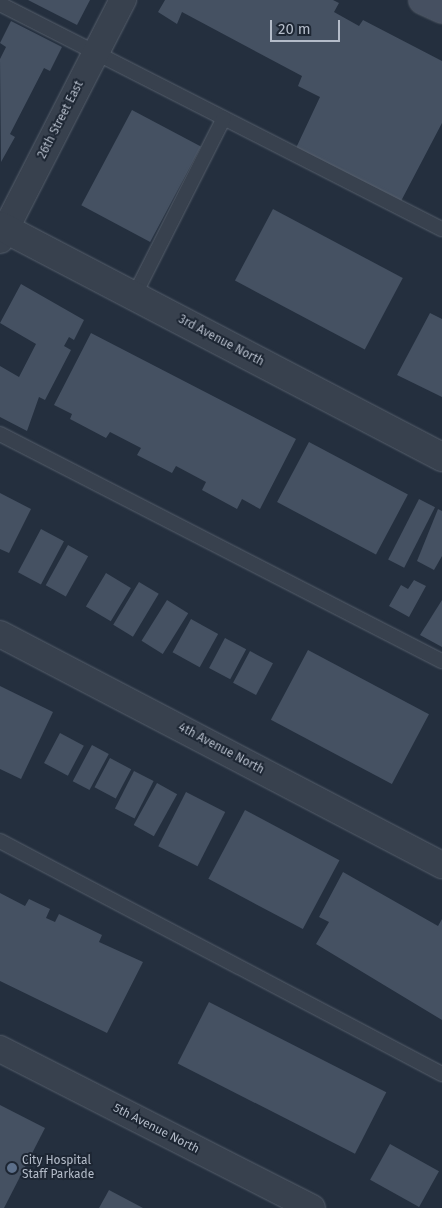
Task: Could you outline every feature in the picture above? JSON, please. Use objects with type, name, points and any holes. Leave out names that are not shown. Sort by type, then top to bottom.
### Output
[{"type":"main road","points":[[423,0],[442,9]]},
{"type":"street","name":"26th Street East","points":[[2,232],[123,0]]},
{"type":"street","name":"3rd Avenue North","points":[[2,232],[134,296],[442,457]]},
{"type":"street","name":"4th Avenue North","points":[[0,634],[442,865]]},
{"type":"street","name":"5th Avenue North","points":[[0,1049],[307,1207]]},
{"type":"lane","points":[[0,4],[442,229]]},
{"type":"lane","points":[[134,296],[224,118]]},
{"type":"lane","points":[[0,434],[442,661]]},
{"type":"lane","points":[[0,841],[442,1074]]},
{"type":"building","points":[[28,0],[90,0],[77,25]]},
{"type":"building","points":[[165,0],[333,0],[339,3],[334,12],[359,26],[363,20],[442,61],[442,123],[400,203],[296,148],[320,97],[298,86],[302,76],[182,12],[177,24],[158,12]]},
{"type":"building","points":[[11,21],[62,47],[50,71],[44,68],[10,134],[15,137],[1,162],[0,59],[6,47],[0,43]]},
{"type":"building","points":[[132,110],[201,147],[150,242],[81,205]]},
{"type":"building","points":[[273,209],[403,278],[365,350],[235,281]]},
{"type":"building","points":[[21,284],[84,320],[74,340],[69,337],[64,346],[71,350],[45,400],[39,397],[27,431],[0,417],[0,366],[19,377],[36,344],[0,323]]},
{"type":"building","points":[[430,313],[442,319],[442,397],[397,375]]},
{"type":"building","points":[[91,333],[296,439],[260,509],[242,499],[237,509],[202,490],[206,482],[176,466],[172,473],[137,455],[141,448],[110,432],[106,438],[70,419],[72,414],[54,405]]},
{"type":"building","points":[[309,442],[408,495],[376,555],[277,502]]},
{"type":"building","points":[[0,493],[31,509],[9,553],[0,549]]},
{"type":"building","points":[[419,499],[435,507],[404,568],[388,560]]},
{"type":"building","points":[[438,509],[442,511],[442,556],[434,570],[417,561]]},
{"type":"building","points":[[41,529],[64,541],[41,584],[18,572]]},
{"type":"building","points":[[68,545],[88,556],[66,596],[46,585]]},
{"type":"building","points":[[106,573],[131,588],[111,621],[86,606]]},
{"type":"building","points":[[414,580],[426,586],[409,617],[389,606],[401,585],[408,589]]},
{"type":"building","points":[[139,582],[159,594],[133,637],[113,625]]},
{"type":"building","points":[[167,600],[188,613],[163,654],[142,641]]},
{"type":"building","points":[[442,600],[442,647],[420,635]]},
{"type":"building","points":[[191,619],[218,634],[200,667],[173,652]]},
{"type":"building","points":[[225,638],[246,649],[230,679],[209,668]]},
{"type":"building","points":[[308,650],[429,714],[392,784],[271,720]]},
{"type":"building","points":[[250,651],[273,663],[256,695],[233,683]]},
{"type":"building","points":[[0,686],[53,712],[21,779],[0,769]]},
{"type":"building","points":[[60,733],[84,746],[68,776],[44,763]]},
{"type":"building","points":[[92,745],[109,754],[90,790],[73,781]]},
{"type":"building","points":[[110,758],[131,769],[116,798],[95,787]]},
{"type":"building","points":[[134,771],[154,781],[135,818],[115,808]]},
{"type":"building","points":[[157,783],[177,794],[154,836],[134,825]]},
{"type":"building","points":[[186,792],[225,812],[198,866],[158,846]]},
{"type":"building","points":[[245,810],[339,860],[303,929],[208,879]]},
{"type":"building","points":[[343,872],[438,926],[442,919],[442,1020],[316,944],[329,922],[319,917]]},
{"type":"building","points":[[0,893],[25,906],[29,899],[50,909],[46,918],[55,922],[59,914],[102,935],[99,942],[143,962],[107,1033],[0,981]]},
{"type":"building","points":[[209,1002],[386,1092],[355,1154],[178,1063]]},
{"type":"building","name":"City Hospital Staff Parkade","points":[[0,1105],[45,1128],[4,1208],[0,1208]]},
{"type":"building","points":[[390,1144],[439,1171],[419,1207],[370,1180]]},
{"type":"building","points":[[109,1190],[143,1208],[99,1208]]},
{"type":"place","name":"City Hospital Staff Parkade","points":[[12,1168]]}]
